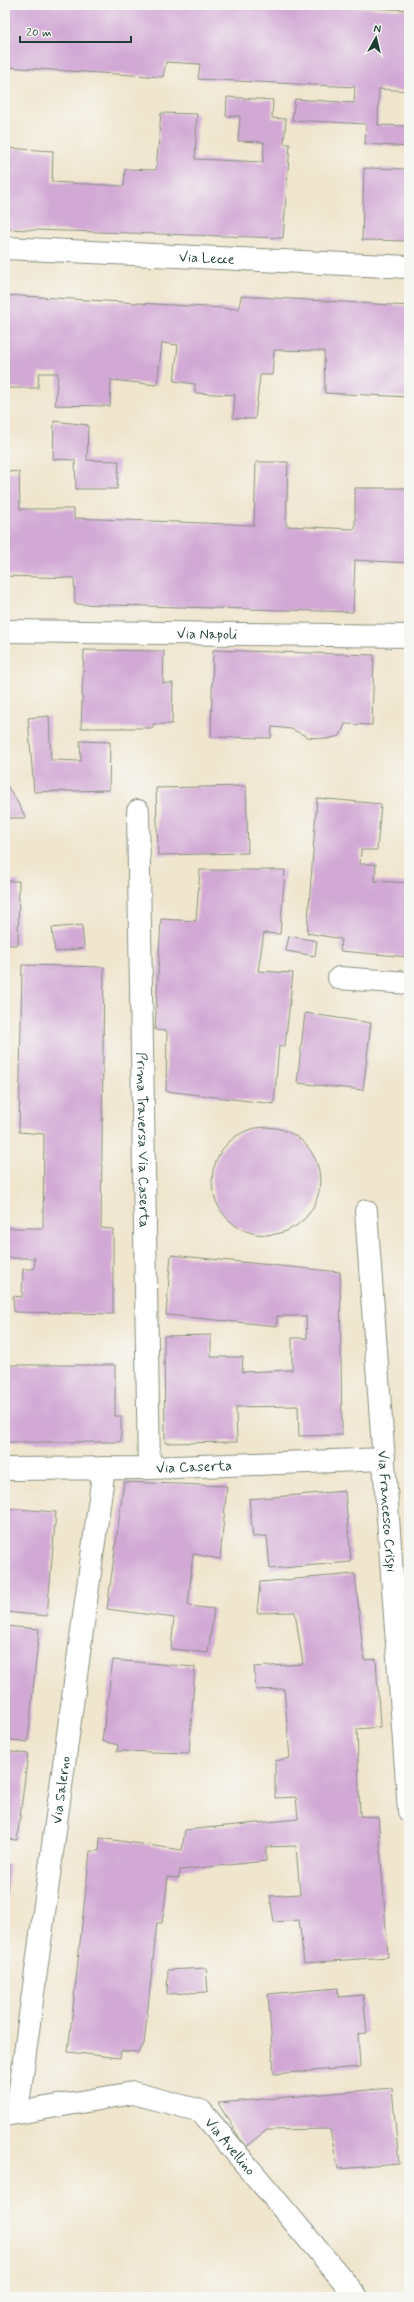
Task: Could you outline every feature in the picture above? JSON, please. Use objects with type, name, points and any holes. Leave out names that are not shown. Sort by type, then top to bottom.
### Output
[{"type":"street","name":"Via Lecce","points":[[5,248],[409,267]]},
{"type":"street","name":"Via Napoli","points":[[5,631],[409,636]]},
{"type":"street","name":"Prima Traversa Via Caserta","points":[[138,811],[149,1468]]},
{"type":"street","points":[[339,978],[409,983]]},
{"type":"street","name":"Via Francesco Crispi","points":[[366,1211],[384,1459],[403,1648],[409,1811]]},
{"type":"street","name":"Via Caserta","points":[[5,1469],[149,1468],[384,1459]]},
{"type":"street","name":"Via Salerno","points":[[11,2113],[104,1468]]},
{"type":"street","name":"Via Avellino","points":[[11,2113],[133,2093],[201,2111],[357,2297]]},
{"type":"building","points":[[5,5],[309,5],[409,10],[409,91],[379,89],[378,125],[409,126],[409,147],[365,144],[366,124],[292,120],[295,99],[354,103],[355,87],[198,79],[200,64],[166,62],[163,77],[5,67]]},
{"type":"building","points":[[227,97],[273,100],[272,118],[286,119],[284,144],[290,144],[283,238],[5,229],[5,148],[53,151],[52,182],[124,186],[125,169],[156,170],[161,113],[197,114],[195,159],[263,162],[264,142],[238,141],[240,116],[226,116]]},
{"type":"building","points":[[364,168],[409,169],[409,241],[362,240]]},
{"type":"building","points":[[5,295],[239,309],[241,296],[409,306],[409,397],[325,393],[324,351],[274,350],[272,375],[260,375],[255,419],[233,418],[235,395],[195,393],[195,384],[174,381],[178,345],[162,343],[157,385],[111,380],[110,406],[55,405],[58,373],[39,373],[38,388],[5,388]]},
{"type":"building","points":[[54,421],[88,425],[87,460],[119,461],[117,489],[76,489],[75,460],[53,459]]},
{"type":"building","points":[[256,462],[288,462],[286,526],[355,529],[355,488],[409,488],[409,563],[355,560],[353,612],[75,604],[74,578],[5,576],[5,471],[19,472],[20,509],[74,509],[74,518],[254,525]]},
{"type":"building","points":[[84,650],[164,651],[163,683],[173,683],[172,724],[153,724],[153,728],[81,728]]},
{"type":"building","points":[[213,650],[374,655],[372,725],[345,724],[340,736],[327,739],[308,737],[291,729],[272,727],[271,738],[211,737]]},
{"type":"building","points":[[49,716],[51,760],[81,761],[80,741],[110,742],[109,790],[34,792],[28,718]]},
{"type":"building","points":[[5,783],[14,796],[26,818],[5,818]]},
{"type":"building","points":[[246,786],[248,853],[158,855],[156,788]]},
{"type":"building","points":[[317,798],[381,804],[377,850],[361,850],[360,864],[376,864],[375,881],[409,883],[409,957],[340,951],[341,939],[307,933]]},
{"type":"building","points":[[200,870],[285,870],[280,934],[264,933],[258,971],[293,973],[285,1046],[279,1046],[274,1104],[166,1091],[167,1031],[155,1030],[161,919],[196,921]]},
{"type":"building","points":[[5,881],[19,881],[18,945],[5,945]]},
{"type":"building","points":[[82,925],[84,948],[55,952],[52,928]]},
{"type":"building","points":[[289,936],[317,941],[315,956],[286,951]]},
{"type":"building","points":[[22,965],[104,967],[101,1228],[113,1229],[113,1314],[14,1312],[13,1296],[22,1297],[23,1269],[34,1269],[35,1258],[5,1258],[5,1228],[43,1228],[44,1134],[19,1132]]},
{"type":"building","points":[[305,1013],[371,1023],[363,1090],[297,1083]]},
{"type":"building","points":[[266,1127],[287,1131],[305,1142],[316,1160],[320,1181],[316,1202],[305,1220],[287,1231],[266,1235],[245,1231],[227,1220],[216,1202],[212,1181],[216,1160],[227,1142],[245,1131]]},
{"type":"building","points":[[171,1255],[340,1272],[342,1435],[299,1436],[298,1406],[236,1407],[237,1442],[165,1443],[164,1336],[211,1335],[211,1357],[243,1357],[242,1372],[292,1370],[292,1338],[307,1338],[306,1316],[277,1316],[277,1326],[166,1315]]},
{"type":"building","points":[[5,1365],[115,1365],[115,1416],[121,1416],[121,1442],[5,1442]]},
{"type":"building","points":[[124,1482],[227,1486],[220,1559],[193,1554],[188,1606],[214,1609],[208,1653],[171,1649],[174,1618],[107,1609]]},
{"type":"building","points":[[345,1491],[351,1562],[270,1569],[267,1536],[253,1537],[249,1499]]},
{"type":"building","points":[[5,1508],[56,1512],[47,1616],[5,1612]]},
{"type":"building","points":[[355,1574],[364,1660],[376,1659],[380,1727],[357,1729],[360,1816],[378,1817],[388,1957],[304,1963],[299,1920],[274,1922],[270,1896],[300,1894],[296,1846],[266,1847],[266,1861],[180,1870],[179,1878],[168,1877],[162,1923],[157,1923],[144,2044],[139,2052],[121,2051],[120,2058],[68,2052],[90,1851],[99,1851],[100,1838],[182,1850],[185,1830],[298,1819],[296,1797],[275,1798],[275,1761],[290,1758],[284,1689],[256,1690],[254,1667],[303,1664],[295,1612],[257,1613],[260,1582]]},
{"type":"building","points":[[5,1626],[39,1629],[28,1742],[5,1739]]},
{"type":"building","points":[[113,1660],[195,1667],[189,1753],[117,1751],[118,1745],[102,1741]]},
{"type":"building","points":[[5,1751],[28,1754],[17,1840],[5,1839]]},
{"type":"building","points":[[5,1864],[10,1864],[6,1898],[5,1898]]},
{"type":"building","points":[[206,1968],[208,1992],[167,1994],[168,1970]]},
{"type":"building","points":[[338,1988],[338,1997],[363,1995],[367,2033],[358,2034],[360,2067],[274,2074],[268,1994]]},
{"type":"building","points":[[392,2088],[399,2164],[338,2169],[330,2129],[267,2130],[245,2147],[218,2103]]}]
